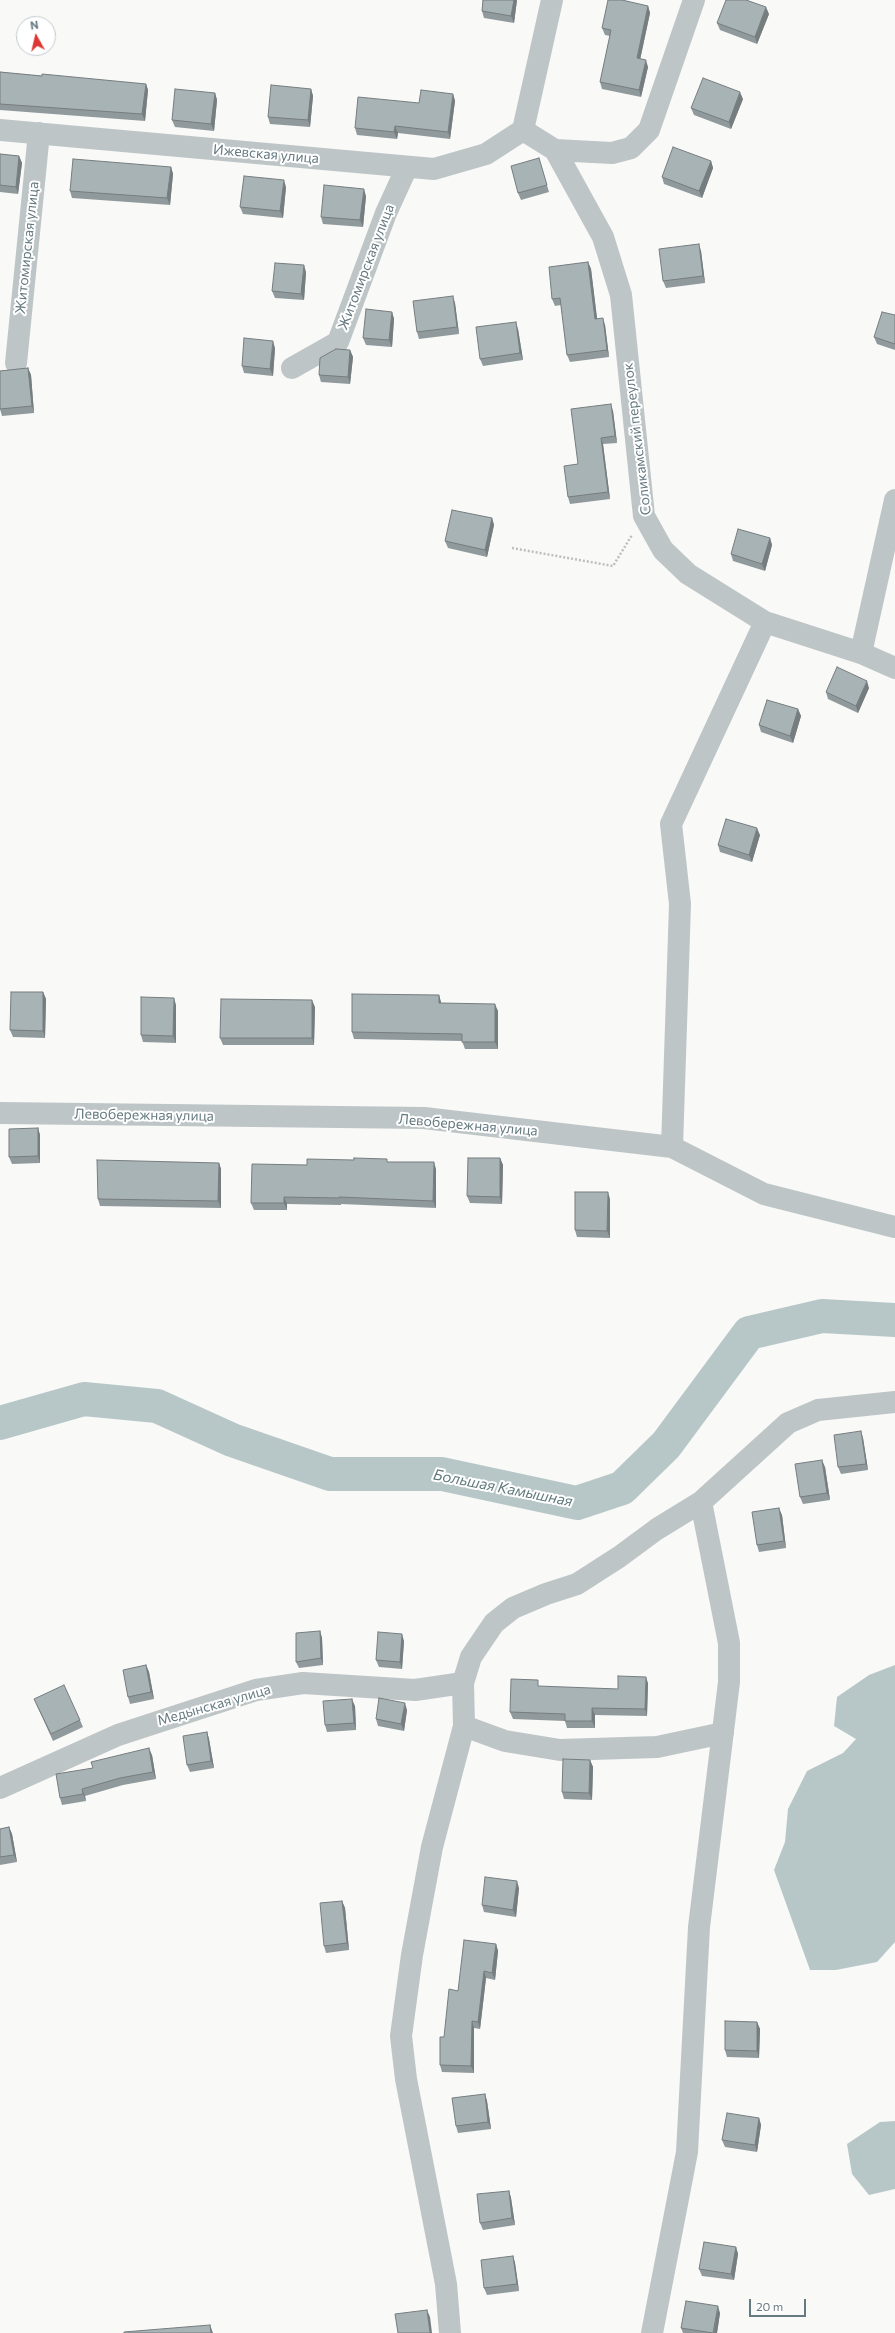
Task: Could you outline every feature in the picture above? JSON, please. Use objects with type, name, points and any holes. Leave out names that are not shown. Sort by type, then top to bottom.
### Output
[{"type":"street","points":[[523,130],[552,0]]},
{"type":"street","points":[[555,150],[612,153],[631,148],[649,130],[694,0]]},
{"type":"street","name":"Ижевская улица","points":[[0,130],[434,169],[486,154],[523,130]]},
{"type":"street","name":"Соликамский переулок","points":[[523,130],[555,150],[603,237],[621,295],[644,516],[663,550],[688,574],[765,622],[861,653],[895,668]]},
{"type":"street","name":"Житомирская улица","points":[[16,363],[39,133]]},
{"type":"street","name":"Житомирская улица","points":[[292,368],[338,342],[386,213],[408,167]]},
{"type":"street","points":[[861,653],[895,500]]},
{"type":"street","points":[[672,1147],[680,904],[671,824],[765,622]]},
{"type":"street","name":"Левобережная улица","points":[[0,1113],[424,1118],[672,1147],[764,1194],[895,1227]]},
{"type":"street","points":[[450,2333],[446,2284],[406,2078],[401,2036],[411,1963],[432,1847],[464,1726],[463,1683],[471,1657],[494,1623],[513,1608],[546,1594],[577,1584],[619,1557],[657,1529],[701,1502],[788,1423],[818,1410],[895,1402]]},
{"type":"street","points":[[652,2333],[687,2152],[699,1927],[729,1682],[729,1643],[701,1502]]},
{"type":"street","name":"Медынская улица","points":[[0,1788],[118,1735],[256,1690],[302,1683],[415,1690],[463,1683]]},
{"type":"street","points":[[464,1726],[505,1741],[560,1750],[657,1747],[723,1733]]},
{"type":"path","points":[[512,548],[613,566],[644,516]]},
{"type":"shaded area","points":[[895,1665],[895,1942],[877,1962],[836,1970],[810,1970],[774,1870],[785,1842],[788,1809],[807,1771],[843,1753],[856,1739],[834,1726],[837,1697],[869,1675]]},
{"type":"shaded area","points":[[895,2121],[895,2189],[869,2195],[852,2174],[847,2144],[880,2122]]},
{"type":"building","points":[[483,0],[514,0],[511,16],[482,11]]},
{"type":"building","points":[[608,0],[622,0],[648,6],[637,58],[646,60],[639,90],[600,82],[611,30],[602,28]]},
{"type":"building","points":[[726,0],[746,0],[766,7],[755,37],[717,23]]},
{"type":"building","points":[[0,72],[42,76],[42,74],[146,84],[142,114],[0,104]]},
{"type":"building","points":[[703,78],[740,92],[729,122],[691,108]]},
{"type":"building","points":[[271,85],[311,89],[308,120],[268,117]]},
{"type":"building","points":[[175,89],[215,93],[211,124],[172,120]]},
{"type":"building","points":[[421,90],[453,94],[448,132],[395,126],[394,132],[355,128],[358,97],[419,103]]},
{"type":"building","points":[[673,147],[711,161],[699,191],[662,177]]},
{"type":"building","points":[[0,154],[19,156],[16,187],[0,185]]},
{"type":"building","points":[[539,158],[547,185],[518,193],[511,166]]},
{"type":"building","points":[[73,159],[171,167],[167,198],[70,191]]},
{"type":"building","points":[[244,176],[284,180],[280,211],[240,207]]},
{"type":"building","points":[[324,185],[364,189],[360,220],[321,217]]},
{"type":"building","points":[[699,244],[703,276],[663,281],[659,249]]},
{"type":"building","points":[[588,262],[595,319],[603,318],[607,350],[567,355],[560,298],[552,299],[549,267]]},
{"type":"building","points":[[275,263],[304,265],[301,294],[272,291]]},
{"type":"building","points":[[453,296],[457,327],[417,332],[413,301]]},
{"type":"building","points":[[366,309],[392,312],[389,340],[363,338]]},
{"type":"building","points":[[882,312],[895,315],[895,344],[874,337]]},
{"type":"building","points":[[516,322],[520,353],[480,359],[476,327]]},
{"type":"building","points":[[244,338],[273,341],[270,369],[242,366]]},
{"type":"building","points":[[336,349],[350,350],[348,377],[319,375],[320,358]]},
{"type":"building","points":[[28,368],[32,406],[0,409],[0,371]]},
{"type":"building","points":[[611,404],[615,436],[601,438],[608,492],[568,497],[564,466],[578,464],[571,409]]},
{"type":"building","points":[[452,510],[492,518],[485,550],[445,541]]},
{"type":"building","points":[[738,529],[770,538],[762,564],[731,554]]},
{"type":"building","points":[[837,667],[867,681],[856,706],[826,692]]},
{"type":"building","points":[[767,700],[798,709],[790,736],[759,725]]},
{"type":"building","points":[[726,819],[757,828],[749,855],[718,845]]},
{"type":"building","points":[[11,992],[43,992],[43,1031],[10,1030]]},
{"type":"building","points":[[352,994],[439,995],[439,1003],[495,1004],[495,1042],[462,1042],[462,1034],[352,1032]]},
{"type":"building","points":[[141,997],[174,998],[173,1036],[141,1035]]},
{"type":"building","points":[[221,999],[312,1000],[312,1038],[220,1038]]},
{"type":"building","points":[[38,1128],[38,1156],[9,1157],[9,1129]]},
{"type":"building","points":[[354,1158],[387,1159],[387,1162],[434,1162],[433,1201],[339,1197],[284,1197],[284,1203],[251,1203],[252,1164],[307,1165],[307,1159],[354,1160]]},
{"type":"building","points":[[468,1158],[500,1158],[500,1197],[467,1196]]},
{"type":"building","points":[[97,1160],[219,1163],[218,1201],[98,1199]]},
{"type":"building","points":[[575,1192],[608,1192],[607,1231],[575,1230]]},
{"type":"building","points":[[861,1431],[866,1464],[838,1467],[834,1435]]},
{"type":"building","points":[[822,1460],[827,1493],[800,1497],[795,1464]]},
{"type":"building","points":[[779,1508],[784,1541],[757,1545],[752,1512]]},
{"type":"building","points":[[320,1631],[321,1658],[296,1662],[296,1633]]},
{"type":"building","points":[[378,1632],[402,1634],[400,1662],[376,1660]]},
{"type":"building","points":[[146,1665],[151,1692],[128,1697],[123,1670]]},
{"type":"building","points":[[618,1676],[646,1677],[645,1709],[592,1708],[592,1721],[565,1721],[565,1714],[510,1712],[511,1679],[538,1680],[538,1686],[618,1689]]},
{"type":"building","points":[[64,1685],[80,1720],[51,1734],[34,1699]]},
{"type":"building","points":[[379,1698],[405,1703],[401,1724],[376,1719]]},
{"type":"building","points":[[352,1699],[354,1723],[325,1725],[323,1701]]},
{"type":"building","points":[[207,1732],[211,1761],[187,1765],[183,1736]]},
{"type":"building","points":[[149,1748],[153,1772],[120,1778],[82,1789],[83,1794],[60,1798],[56,1774],[93,1768],[91,1762]]},
{"type":"building","points":[[563,1759],[590,1760],[589,1793],[562,1792]]},
{"type":"building","points":[[9,1827],[14,1855],[0,1857],[0,1829]]},
{"type":"building","points":[[485,1877],[517,1881],[513,1910],[482,1905]]},
{"type":"building","points":[[342,1901],[347,1943],[324,1946],[320,1903]]},
{"type":"building","points":[[464,1940],[496,1944],[492,1973],[484,1971],[478,2022],[472,2021],[471,2066],[440,2065],[440,2037],[444,2037],[449,1989],[458,1991]]},
{"type":"building","points":[[725,2021],[757,2022],[757,2051],[725,2050]]},
{"type":"building","points":[[485,2094],[488,2122],[456,2126],[452,2098]]},
{"type":"building","points":[[727,2113],[759,2118],[755,2145],[722,2140]]},
{"type":"building","points":[[509,2191],[512,2218],[480,2223],[477,2194]]},
{"type":"building","points":[[704,2242],[736,2247],[731,2274],[699,2269]]},
{"type":"building","points":[[513,2256],[517,2284],[484,2288],[481,2260]]},
{"type":"building","points":[[686,2301],[718,2306],[713,2333],[681,2328]]},
{"type":"building","points":[[427,2310],[430,2333],[398,2333],[395,2314]]},
{"type":"building","points":[[210,2325],[211,2333],[124,2333],[124,2332]]},
{"type":"waterway","name":"Большая Камышная","points":[[0,1423],[84,1399],[157,1406],[232,1440],[330,1474],[442,1474],[577,1503],[622,1488],[666,1445],[749,1333],[822,1316],[895,1320]]}]
